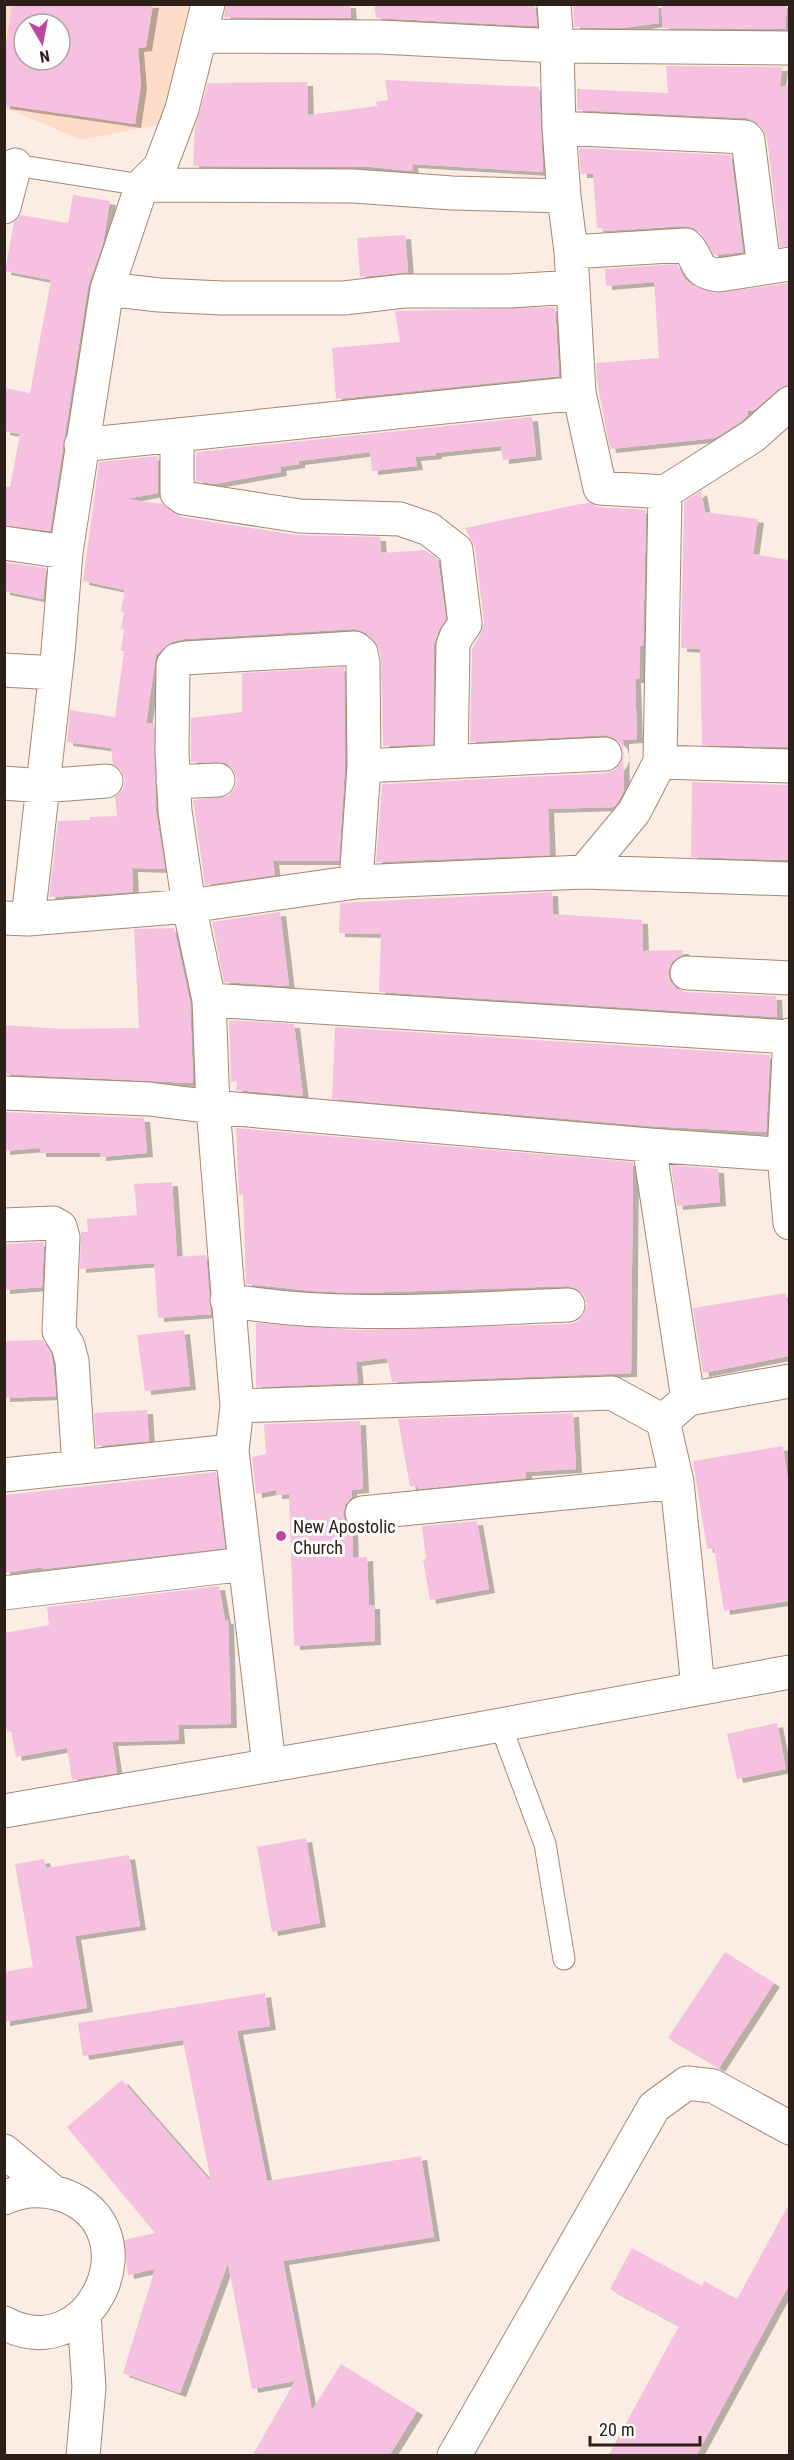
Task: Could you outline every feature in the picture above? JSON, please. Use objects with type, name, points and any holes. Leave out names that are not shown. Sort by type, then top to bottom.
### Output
[{"type":"street","points":[[208,4],[182,109],[160,167],[142,185],[108,289],[81,445],[66,552],[42,786],[16,918],[189,906],[356,882],[584,872],[789,879]]},
{"type":"street","points":[[554,4],[559,128],[571,252],[579,393],[600,488],[665,492],[753,436],[789,403]]},
{"type":"street","points":[[201,36],[381,37],[557,46],[789,48]]},
{"type":"street","points":[[559,128],[745,137],[748,140],[777,266],[731,275],[709,274],[697,266],[692,250],[686,245],[571,252]]},
{"type":"street","points":[[4,207],[10,166]]},
{"type":"street","points":[[142,185],[354,186],[452,193],[564,196]]},
{"type":"street","points":[[108,289],[159,295],[222,298],[344,298],[404,291],[510,291],[573,287]]},
{"type":"street","points":[[81,445],[579,393]]},
{"type":"street","points":[[177,435],[177,493],[184,498],[300,516],[400,519],[429,529],[456,550],[465,624],[453,645],[451,760]]},
{"type":"street","points":[[584,872],[634,812],[660,762],[665,492]]},
{"type":"street","points":[[4,543],[66,552]]},
{"type":"street","points":[[268,1765],[231,1451],[237,1406],[213,1107],[209,1000],[189,906],[175,811],[171,752],[173,665],[177,660],[355,648],[361,653],[364,675],[364,766],[356,882]]},
{"type":"street","points":[[4,670],[55,673]]},
{"type":"street","points":[[364,766],[605,754]]},
{"type":"street","points":[[660,762],[789,766]]},
{"type":"street","points":[[173,782],[218,780]]},
{"type":"street","points":[[4,783],[42,786],[106,781]]},
{"type":"street","points":[[687,973],[789,978]]},
{"type":"street","points":[[209,1000],[789,1036],[787,1155],[789,1223]]},
{"type":"street","points":[[4,1093],[149,1099],[213,1107],[787,1155]]},
{"type":"street","points":[[649,1145],[688,1399]]},
{"type":"street","points":[[4,1225],[53,1223],[60,1227],[63,1237],[59,1331],[68,1346],[72,1361],[78,1467]]},
{"type":"street","points":[[227,1300],[269,1308],[375,1312],[568,1305]]},
{"type":"street","points":[[663,1421],[688,1399],[789,1381]]},
{"type":"street","points":[[237,1406],[612,1393],[663,1421],[677,1482],[698,1687]]},
{"type":"street","points":[[4,1474],[231,1451]]},
{"type":"street","points":[[362,1513],[677,1482]]},
{"type":"street","points":[[4,1593],[245,1564]]},
{"type":"street","points":[[5,1810],[789,1672]]},
{"type":"street","points":[[454,2456],[654,2108],[687,2083],[713,2086],[789,2128]]},
{"type":"street","points":[[4,2151],[52,2192]]},
{"type":"street","points":[[4,2198],[28,2191],[52,2192],[72,2199],[90,2213],[103,2232],[109,2254],[107,2276],[99,2298],[84,2315],[63,2327],[39,2332],[15,2328],[4,2323]]},
{"type":"street","points":[[83,2456],[89,2387],[84,2315]]},
{"type":"lane","points":[[10,166],[142,185]]},
{"type":"lane","points":[[500,1724],[545,1844],[564,1959]]},
{"type":"shaded area","points":[[4,5],[203,5],[175,121],[82,140],[5,108]]},
{"type":"building","points":[[12,4],[153,4],[146,47],[138,48],[141,85],[135,124],[4,105],[4,57]]},
{"type":"building","points":[[226,4],[350,4],[351,18],[224,17]]},
{"type":"building","points":[[374,4],[535,4],[537,26],[376,18]]},
{"type":"building","points":[[573,4],[658,4],[659,23],[622,28],[574,27]]},
{"type":"building","points":[[661,4],[787,4],[785,29],[663,28]]},
{"type":"building","points":[[666,66],[782,67],[780,86],[789,86],[789,246],[780,247],[767,138],[758,123],[746,118],[577,110],[577,89],[668,93]]},
{"type":"building","points":[[385,80],[539,87],[543,172],[412,164],[413,171],[372,167],[193,166],[195,128],[208,83],[307,82],[308,115],[377,106],[376,102],[388,100]]},
{"type":"building","points":[[579,148],[731,155],[743,252],[714,255],[700,233],[694,228],[685,226],[602,231],[601,228],[597,228],[593,174],[581,174]]},
{"type":"building","points":[[73,195],[110,201],[103,243],[88,286],[50,531],[4,525],[4,487],[10,487],[20,434],[4,431],[4,388],[30,393],[51,280],[5,271],[14,222],[21,215],[68,223]]},
{"type":"building","points":[[405,235],[408,272],[360,277],[357,238]]},
{"type":"building","points":[[677,264],[685,279],[693,286],[716,293],[789,283],[789,385],[778,389],[754,410],[747,411],[748,415],[742,421],[715,438],[610,449],[597,381],[596,363],[659,358],[654,282],[606,286],[605,269]]},
{"type":"building","points":[[555,307],[559,376],[336,399],[332,348],[400,342],[395,311]]},
{"type":"building","points":[[532,417],[536,456],[503,460],[501,446],[415,457],[417,466],[372,471],[370,452],[299,461],[299,464],[280,467],[281,472],[214,484],[196,481],[196,452]]},
{"type":"building","points":[[158,456],[158,493],[125,499],[163,504],[181,517],[297,535],[380,537],[381,553],[425,550],[438,560],[446,619],[434,645],[433,744],[383,746],[381,659],[379,649],[366,633],[354,629],[184,639],[172,642],[156,655],[146,724],[154,723],[156,812],[165,869],[132,868],[133,892],[49,897],[58,821],[117,816],[115,797],[123,790],[125,780],[121,770],[113,764],[111,748],[67,742],[70,710],[115,717],[124,651],[121,651],[124,612],[121,611],[125,590],[83,581],[99,462]]},
{"type":"building","points":[[701,491],[705,512],[758,519],[753,554],[789,560],[789,747],[702,745],[700,649],[681,648],[684,502]]},
{"type":"building","points":[[590,503],[599,507],[646,510],[643,646],[640,646],[639,679],[635,679],[637,739],[623,740],[623,751],[621,744],[605,735],[470,742],[472,649],[484,622],[475,548],[465,528]]},
{"type":"building","points":[[4,562],[46,568],[43,599],[4,591]]},
{"type":"building","points":[[344,667],[345,765],[339,861],[273,861],[275,875],[205,885],[193,800],[228,796],[235,788],[237,779],[233,769],[226,763],[191,762],[191,718],[242,712],[242,673]]},
{"type":"building","points":[[623,756],[624,790],[614,807],[548,809],[550,855],[376,862],[382,784],[606,773],[615,770]]},
{"type":"building","points":[[692,782],[789,785],[789,860],[691,857]]},
{"type":"building","points":[[552,892],[553,914],[642,920],[643,951],[683,950],[682,955],[672,962],[668,972],[670,981],[677,989],[686,992],[776,996],[777,1017],[379,992],[381,934],[339,933],[340,903]]},
{"type":"building","points":[[280,912],[289,986],[224,982],[212,922]]},
{"type":"building","points":[[174,928],[190,1002],[193,1083],[4,1074],[4,1025],[63,1029],[139,1028],[134,929]]},
{"type":"building","points":[[229,1020],[294,1024],[303,1096],[236,1090],[237,1081],[231,1082]]},
{"type":"building","points":[[335,1027],[770,1055],[766,1132],[650,1126],[332,1099]]},
{"type":"building","points":[[4,1112],[144,1118],[147,1153],[100,1157],[100,1153],[40,1153],[40,1148],[4,1151]]},
{"type":"building","points":[[236,1128],[633,1162],[631,1373],[392,1382],[387,1358],[356,1362],[358,1383],[256,1387],[256,1323],[354,1330],[569,1324],[578,1321],[584,1314],[587,1304],[584,1295],[577,1289],[567,1286],[355,1293],[246,1284],[243,1195],[239,1195]]},
{"type":"building","points":[[671,1165],[718,1169],[720,1202],[677,1206]]},
{"type":"building","points":[[172,1182],[177,1257],[206,1255],[211,1314],[158,1318],[154,1263],[80,1269],[81,1232],[88,1232],[87,1219],[137,1215],[134,1184]]},
{"type":"building","points":[[44,1242],[42,1287],[4,1290],[4,1244]]},
{"type":"building","points":[[786,1293],[789,1316],[789,1356],[703,1373],[693,1308]]},
{"type":"building","points":[[184,1330],[190,1386],[145,1391],[137,1335]]},
{"type":"building","points":[[43,1340],[51,1353],[56,1396],[4,1398],[4,1341]]},
{"type":"building","points":[[147,1410],[149,1441],[96,1446],[94,1413]]},
{"type":"building","points":[[573,1413],[576,1469],[526,1472],[526,1478],[418,1489],[417,1486],[410,1487],[398,1419]]},
{"type":"building","points":[[360,1421],[363,1489],[351,1490],[352,1497],[345,1505],[343,1514],[346,1523],[352,1529],[353,1558],[367,1557],[369,1605],[374,1605],[375,1641],[294,1646],[289,1494],[276,1495],[276,1490],[256,1494],[252,1457],[266,1454],[264,1424]]},
{"type":"building","points":[[783,1446],[789,1488],[789,1601],[724,1611],[714,1548],[707,1549],[693,1461]]},
{"type":"building","points":[[216,1472],[225,1548],[4,1573],[4,1495]]},
{"type":"building","points":[[477,1521],[489,1589],[430,1600],[423,1559],[426,1559],[422,1526]]},
{"type":"building","points":[[219,1586],[225,1620],[228,1620],[231,1724],[178,1725],[179,1740],[112,1742],[117,1773],[72,1780],[67,1748],[16,1757],[11,1731],[7,1732],[4,1716],[4,1633],[49,1625],[47,1607]]},
{"type":"building","points":[[777,1723],[786,1769],[737,1779],[727,1734]]},
{"type":"building","points":[[306,1838],[320,1923],[272,1932],[257,1847]]},
{"type":"building","points":[[129,1855],[140,1926],[75,1936],[87,2008],[4,2022],[4,1972],[33,1967],[15,1864],[44,1859],[46,1868]]},
{"type":"building","points":[[725,1952],[774,1983],[719,2068],[668,2038]]},
{"type":"building","points":[[265,1993],[270,2026],[237,2031],[267,2181],[421,2156],[434,2237],[283,2261],[312,2410],[341,2364],[417,2411],[389,2456],[252,2456],[295,2381],[252,2389],[228,2263],[180,2393],[123,2373],[155,2269],[128,2275],[124,2240],[155,2233],[67,2127],[122,2080],[211,2182],[183,2040],[83,2056],[78,2023]]},
{"type":"building","points":[[789,2204],[789,2285],[696,2456],[608,2456],[679,2326],[610,2289],[632,2248],[702,2286],[704,2281],[737,2299]]},
{"type":"place","name":"New Apostolic Church","points":[[281,1536]]}]
